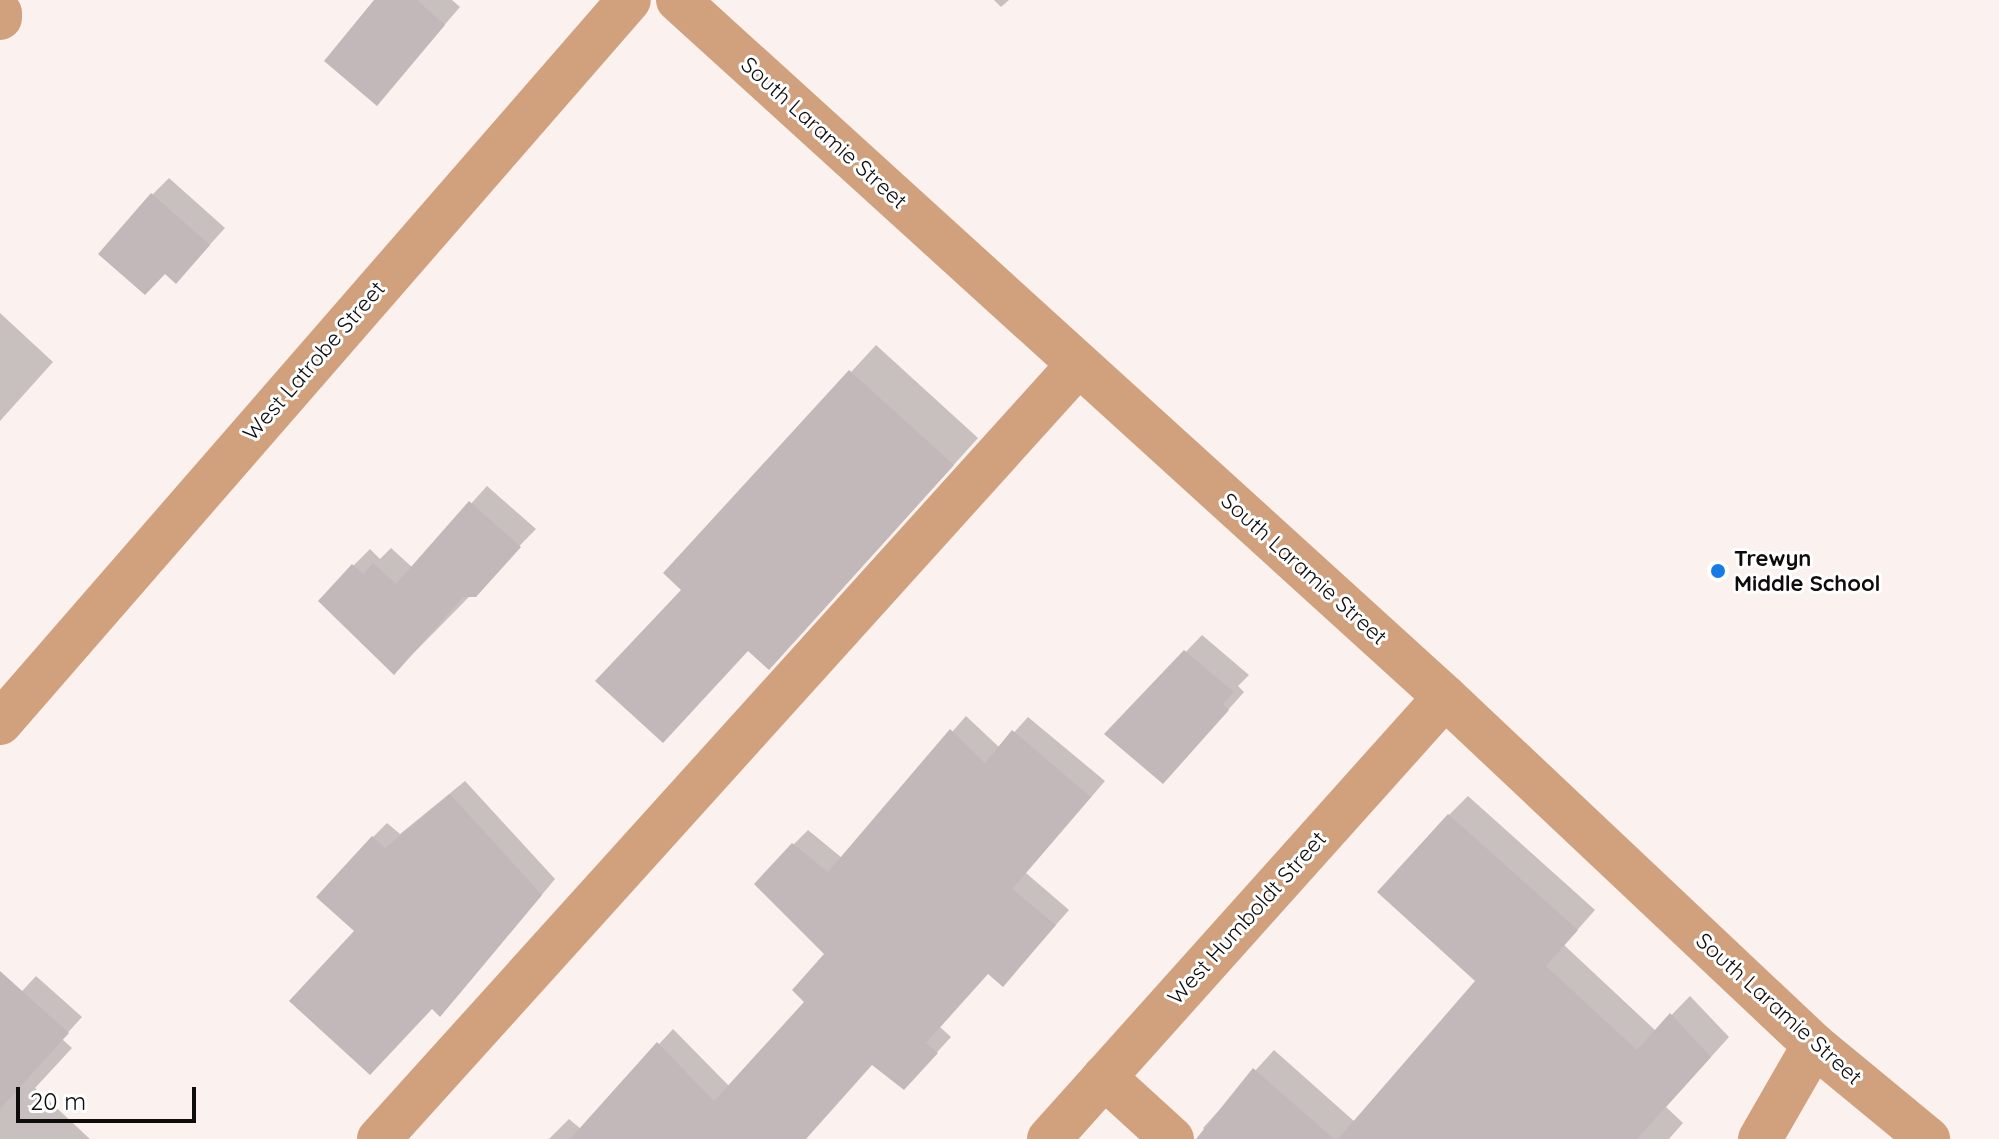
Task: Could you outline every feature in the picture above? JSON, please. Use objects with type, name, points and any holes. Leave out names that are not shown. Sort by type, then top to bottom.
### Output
[{"type":"street","name":"West Latrobe Street","points":[[0,723],[629,0]]},
{"type":"street","name":"South Laramie Street","points":[[678,0],[1445,697],[1814,1045],[1928,1139]]},
{"type":"street","points":[[379,1139],[1078,365]]},
{"type":"street","name":"West Humboldt Street","points":[[1049,1139],[1445,697]]},
{"type":"street","points":[[1760,1139],[1814,1045]]},
{"type":"street","points":[[1104,1077],[1172,1139]]},
{"type":"building","points":[[374,0],[417,0],[445,25],[377,106],[324,61]]},
{"type":"building","points":[[151,193],[210,245],[176,284],[165,274],[145,295],[98,254]]},
{"type":"building","points":[[849,370],[954,465],[769,670],[748,651],[663,743],[595,681],[681,590],[663,573]]},
{"type":"building","points":[[469,501],[521,547],[476,597],[463,597],[394,675],[318,601],[352,564],[363,574],[373,563],[396,584]]},
{"type":"building","points":[[1184,650],[1234,692],[1223,704],[1229,710],[1163,784],[1104,734]]},
{"type":"building","points":[[950,729],[985,763],[1012,730],[1091,797],[1012,889],[1056,925],[1003,987],[988,974],[926,1043],[938,1053],[904,1090],[872,1065],[806,1139],[570,1139],[657,1042],[714,1101],[804,1002],[792,990],[824,954],[754,884],[792,843],[828,872]]},
{"type":"building","points":[[450,794],[542,895],[440,1017],[432,1009],[370,1075],[289,1001],[354,931],[316,897],[372,836],[385,848]]},
{"type":"building","points":[[1448,814],[1578,930],[1546,966],[1637,1050],[1670,1013],[1711,1057],[1637,1139],[1338,1139],[1475,981],[1377,892]]},
{"type":"building","points":[[0,971],[69,1033],[0,1109]]},
{"type":"building","points":[[1253,1068],[1334,1139],[1196,1139]]},
{"type":"place","name":"Trewyn Middle School","points":[[1718,571]]}]
